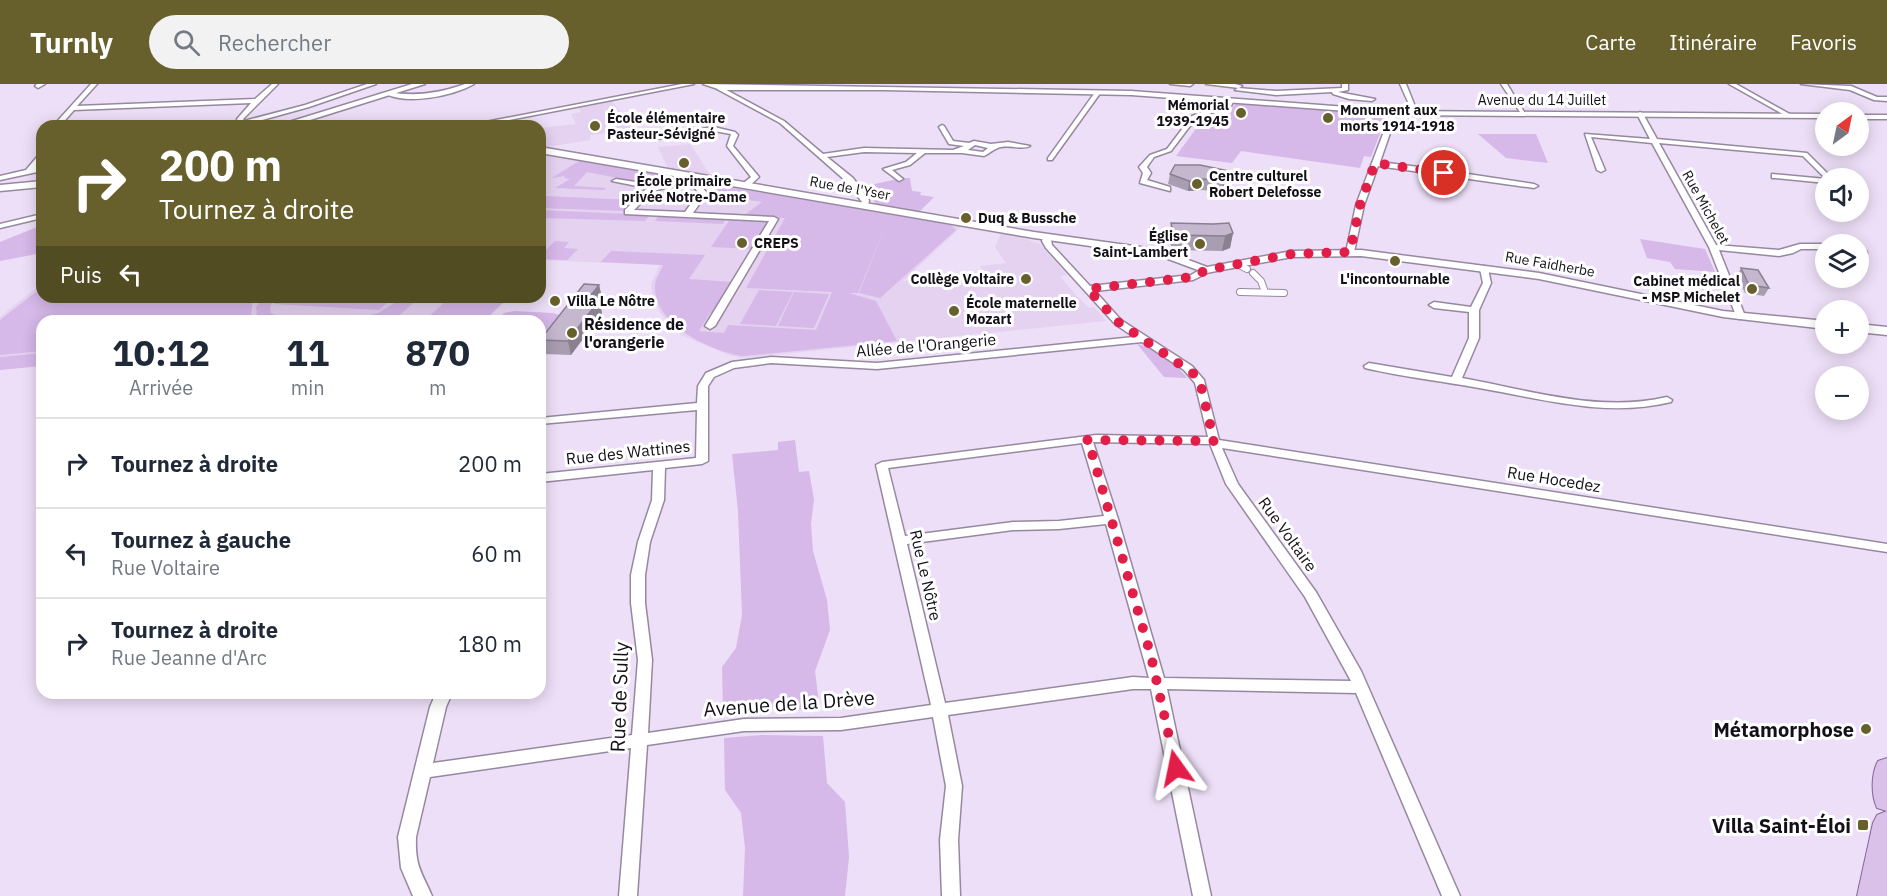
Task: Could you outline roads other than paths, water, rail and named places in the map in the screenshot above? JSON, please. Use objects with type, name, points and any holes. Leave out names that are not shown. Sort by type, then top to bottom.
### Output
[{"type":"main road","points":[[300,120],[421,84]]},
{"type":"main road","points":[[0,188],[36,185]]},
{"type":"main road","points":[[1887,769],[1887,800]]},
{"type":"main road","points":[[1872,896],[1887,822]]},
{"type":"street","points":[[61,120],[94,84]]},
{"type":"street","points":[[239,120],[275,84]]},
{"type":"street","points":[[253,120],[307,106],[373,84]]},
{"type":"street","points":[[389,94],[428,98],[471,84]]},
{"type":"street","points":[[500,120],[691,84]]},
{"type":"street","name":"Avenue du 14 Juillet","points":[[707,84],[719,88],[1019,87],[1394,113],[1815,116]]},
{"type":"street","points":[[1173,84],[1190,84]]},
{"type":"street","points":[[1209,84],[1276,93],[1309,87],[1345,96],[1372,99]]},
{"type":"street","points":[[1334,92],[1345,90],[1345,84]]},
{"type":"street","points":[[1403,84],[1416,113]]},
{"type":"street","points":[[1504,84],[1524,114]]},
{"type":"street","points":[[1732,84],[1791,116]]},
{"type":"street","points":[[1803,84],[1851,88],[1876,99],[1887,99]]},
{"type":"street","points":[[1167,189],[1143,181],[1147,173],[1143,167],[1153,155],[1169,150],[1194,117],[1229,105],[1238,87]]},
{"type":"street","points":[[719,88],[780,121],[854,184],[866,202],[864,206]]},
{"type":"street","points":[[1050,159],[1098,92]]},
{"type":"street","points":[[72,108],[256,101]]},
{"type":"street","points":[[1350,252],[1360,205],[1394,113]]},
{"type":"street","name":"Rue Michelet","points":[[1640,114],[1724,269],[1731,298],[1740,316]]},
{"type":"street","points":[[1869,117],[1887,117]]},
{"type":"street","points":[[942,127],[951,143],[1027,146]]},
{"type":"street","points":[[657,137],[714,129],[733,133],[730,146],[755,177],[745,185]]},
{"type":"street","points":[[1601,170],[1587,135],[1805,154],[1817,168]]},
{"type":"street","points":[[962,151],[969,145]]},
{"type":"street","points":[[821,156],[864,150],[922,153],[962,151],[984,154],[988,153],[993,146]]},
{"type":"street","name":"Rue de l'Yser","points":[[546,151],[1047,237],[1156,252],[1174,256],[1206,270]]},
{"type":"street","points":[[898,179],[887,170],[908,164],[922,153]]},
{"type":"street","points":[[1440,194],[1449,153]]},
{"type":"street","points":[[1375,163],[1534,186]]},
{"type":"street","points":[[29,171],[36,164]]},
{"type":"street","points":[[877,165],[893,167]]},
{"type":"street","points":[[0,178],[36,170]]},
{"type":"street","points":[[1775,176],[1815,179]]},
{"type":"street","points":[[687,215],[703,193],[696,184],[704,178]]},
{"type":"street","points":[[616,181],[653,187],[670,184]]},
{"type":"street","points":[[653,187],[628,212],[774,219],[710,326]]},
{"type":"street","points":[[0,226],[36,217]]},
{"type":"street","name":"Rue Voltaire","points":[[1047,237],[1046,241],[1049,246],[1118,322],[1188,368],[1197,378],[1215,442],[1235,491],[1311,596],[1362,687],[1452,896]]},
{"type":"street","points":[[1713,247],[1779,253],[1800,246],[1815,247]]},
{"type":"street","name":"Rue Faidherbe","points":[[1206,270],[1246,269],[1267,258],[1299,254],[1350,252],[1562,280],[1740,316],[1815,324]]},
{"type":"street","points":[[1246,269],[1261,281],[1265,292]]},
{"type":"street","points":[[1456,380],[1474,338],[1474,310],[1487,283],[1484,269]]},
{"type":"street","points":[[1088,289],[1193,277],[1206,270]]},
{"type":"street","points":[[1240,292],[1284,293]]},
{"type":"street","points":[[1434,305],[1474,310]]},
{"type":"street","points":[[1869,329],[1887,331]]},
{"type":"street","name":"Allée de l'Orangerie","points":[[702,406],[705,380],[718,370],[739,363],[786,361],[877,366],[1144,339]]},
{"type":"street","points":[[1370,366],[1587,403],[1635,405],[1654,404],[1667,400]]},
{"type":"street","points":[[546,420],[702,406]]},
{"type":"street","name":"Rue des Wattines","points":[[546,477],[702,461],[702,406]]},
{"type":"street","points":[[1086,440],[1112,519],[1158,682],[1202,896]]},
{"type":"street","name":"Rue Hocedez","points":[[1086,440],[1215,442],[1887,548]]},
{"type":"street","name":"Rue Le Nôtre","points":[[951,896],[949,840],[955,792],[939,709],[882,465],[1086,440]]},
{"type":"street","name":"Rue de Sully","points":[[628,896],[645,660],[638,603],[638,575],[644,542],[658,500],[659,466]]},
{"type":"street","points":[[900,541],[1022,526],[1059,525],[1112,519]]},
{"type":"street","name":"Avenue de la Drève","points":[[423,771],[744,725],[841,724],[1113,685],[1158,682],[1362,687]]},
{"type":"street","points":[[423,896],[410,873],[406,853],[410,817],[441,699]]},
{"type":"place","name":"Mémorial 1939-1945","points":[[1241,113]]},
{"type":"place","name":"Monument aux morts 1914-1918","points":[[1328,118]]},
{"type":"place","name":"École élémentaire Pasteur-Sévigné","points":[[595,126]]},
{"type":"place","name":"École primaire privée Notre-Dame","points":[[684,163]]},
{"type":"place","name":"Centre culturel Robert Delefosse","points":[[1197,184]]},
{"type":"place","name":"Duq & Bussche","points":[[966,218]]},
{"type":"place","name":"CREPS","points":[[742,243]]},
{"type":"place","name":"Église Saint-Lambert","points":[[1200,244]]},
{"type":"place","name":"L'incontournable","points":[[1395,261]]},
{"type":"place","name":"Collège Voltaire","points":[[1026,279]]},
{"type":"place","name":"Cabinet médical - MSP Michelet","points":[[1752,289]]},
{"type":"place","name":"Villa Le Nôtre","points":[[555,301]]},
{"type":"place","name":"École maternelle Mozart","points":[[954,311]]},
{"type":"place","name":"Résidence de l'orangerie","points":[[572,333]]},
{"type":"place","name":"Métamorphose","points":[[1866,729]]},
{"type":"place","name":"Villa Saint-Éloi","points":[[1863,825]]}]
